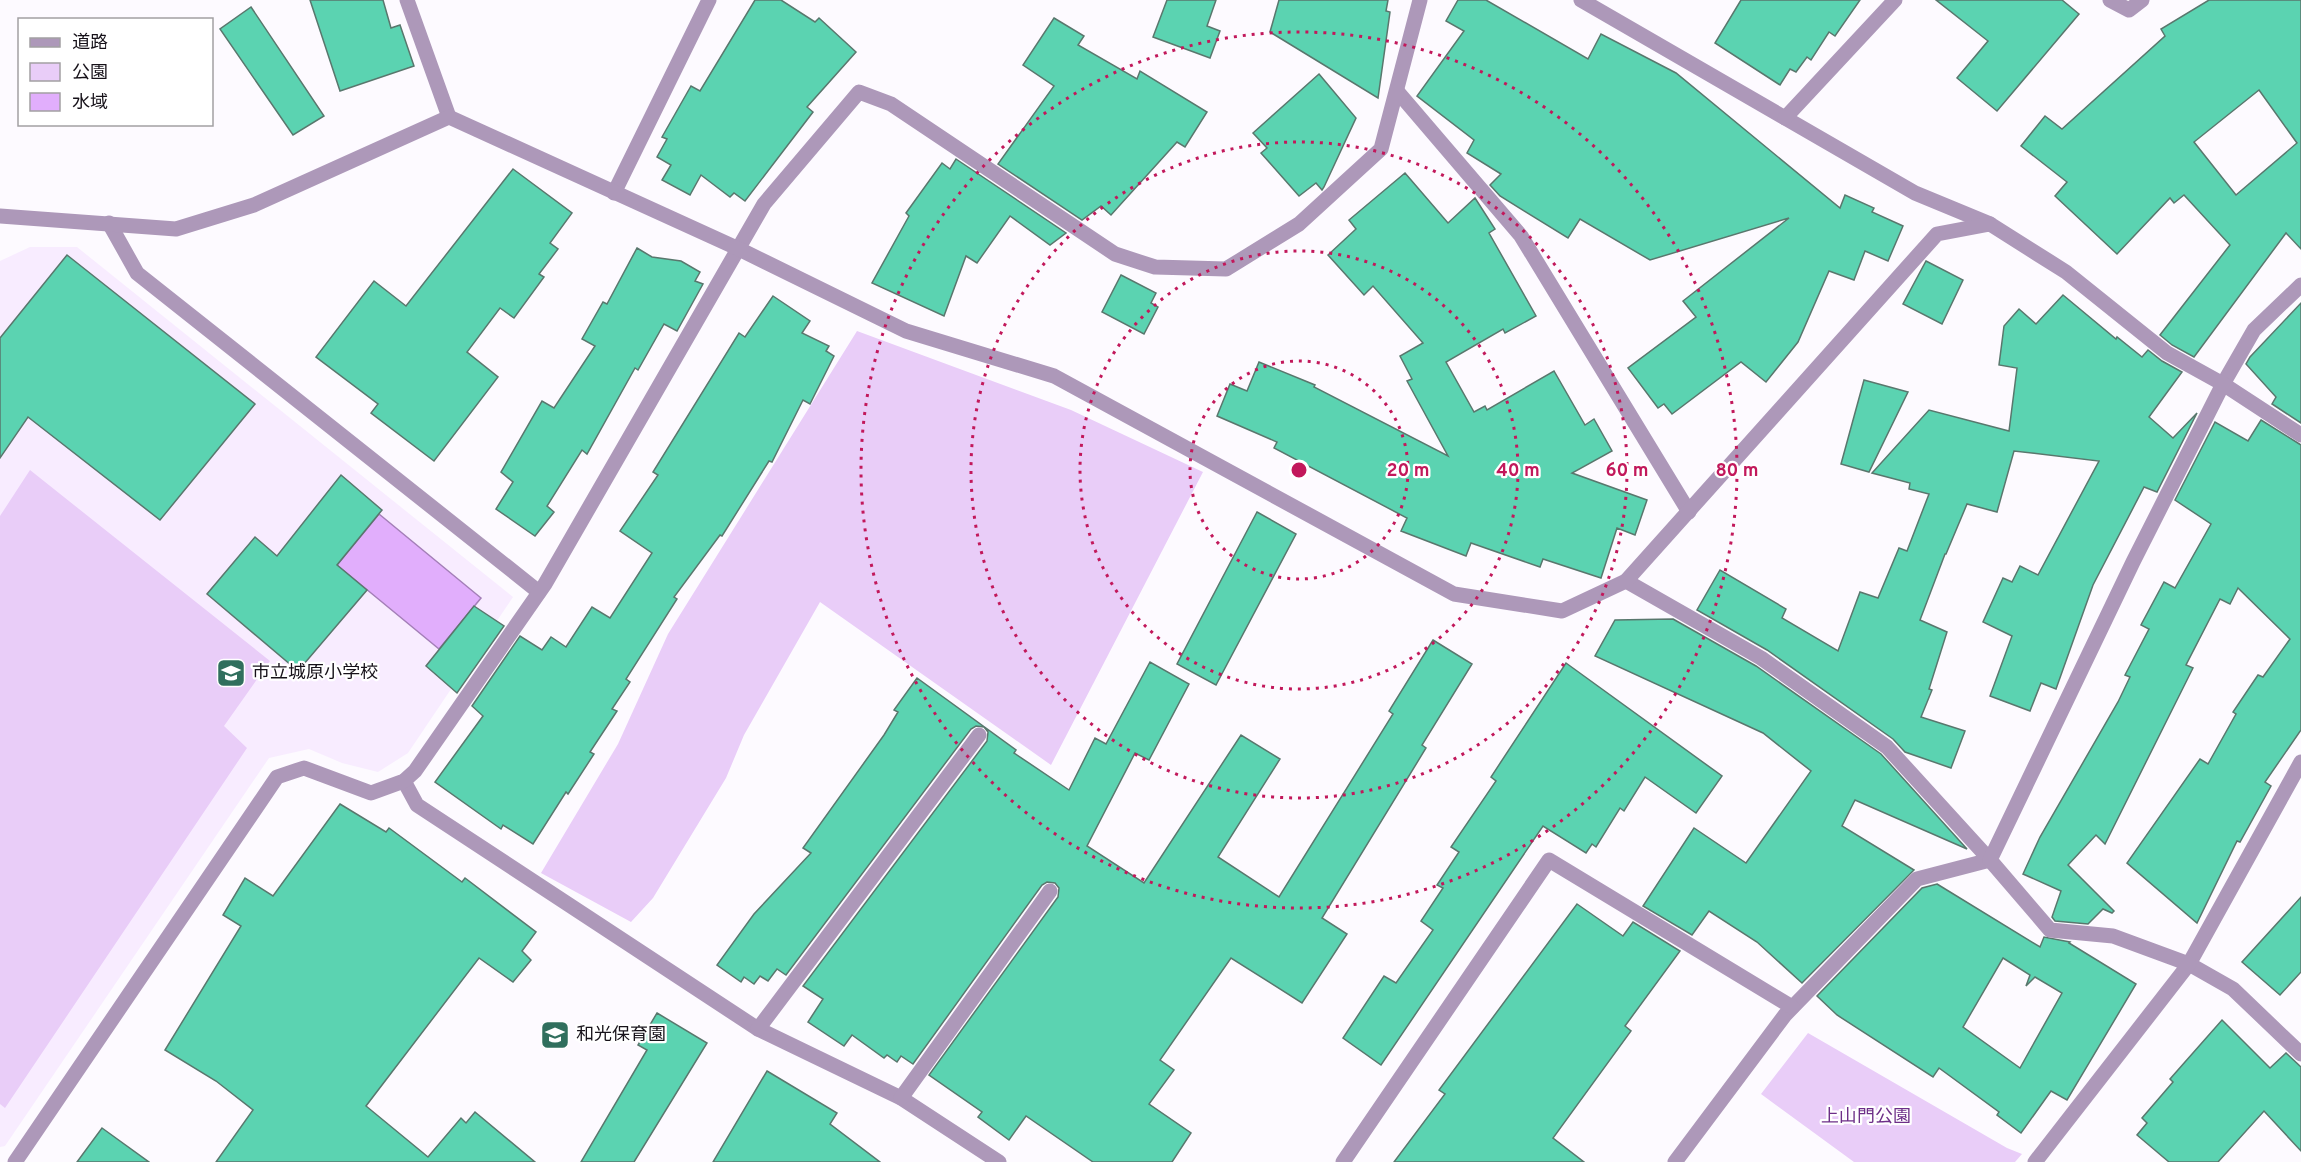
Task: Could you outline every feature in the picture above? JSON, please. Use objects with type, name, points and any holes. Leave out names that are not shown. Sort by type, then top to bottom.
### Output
[{"type":"street","points":[[406,0],[449,117],[739,249],[906,331],[1054,376],[1454,594],[1562,611],[1626,581],[1937,234],[1990,224]]},
{"type":"street","points":[[614,193],[710,0]]},
{"type":"street","points":[[15,1162],[277,777],[304,768],[371,792],[404,781],[414,771],[539,592],[764,204],[859,92],[891,104],[1115,255],[1155,267],[1226,269],[1299,224],[1381,149],[1420,0]]},
{"type":"street","points":[[1581,0],[1915,193],[1990,224],[2066,272],[2167,353],[2223,384],[2301,435]]},
{"type":"street","points":[[1785,118],[1895,0]]},
{"type":"street","points":[[2110,0],[2129,10],[2142,0]]},
{"type":"street","points":[[1397,91],[1521,236],[1689,512]]},
{"type":"street","points":[[0,216],[176,229],[254,205],[449,117]]},
{"type":"street","points":[[109,223],[137,273],[539,592]]},
{"type":"street","points":[[1675,1162],[1792,1007],[1917,879],[1990,860],[2133,561],[2223,384],[2254,330],[2301,285]]},
{"type":"street","points":[[1626,581],[1761,658],[1887,747],[2050,930],[2113,936],[2189,964],[2233,989],[2301,1054]]},
{"type":"street","points":[[758,1029],[979,735]]},
{"type":"street","points":[[2036,1162],[2189,964],[2301,762]]},
{"type":"street","points":[[404,781],[417,805],[758,1029],[901,1098],[999,1162]]},
{"type":"street","points":[[1343,1162],[1549,860],[1792,1007]]},
{"type":"street","points":[[901,1098],[1050,891]]},
{"type":"shaded area","name":"市立城原小学校","points":[[30,247],[77,247],[513,597],[408,753],[378,772],[342,763],[309,749],[269,758],[5,1146],[0,1147],[0,261]]},
{"type":"green space","points":[[857,331],[1071,410],[1203,472],[1051,765],[820,602],[744,735],[726,778],[653,898],[631,922],[541,873],[618,744],[668,634]]},
{"type":"green space","points":[[30,470],[270,661],[224,726],[247,748],[5,1108],[0,1104],[0,516]]},
{"type":"green space","name":"上山門公園","points":[[1808,1033],[2007,1148],[2022,1154],[2015,1162],[1854,1162],[1761,1094]]},
{"type":"water","points":[[379,514],[481,598],[439,649],[337,565]]},
{"type":"building","points":[[310,0],[383,0],[391,28],[400,25],[414,66],[340,91]]},
{"type":"building","points":[[755,0],[781,0],[815,22],[819,18],[856,52],[807,107],[813,112],[745,201],[734,193],[730,197],[701,175],[690,195],[662,180],[671,165],[657,157],[667,139],[662,137],[691,86],[700,91]]},
{"type":"building","points":[[1167,0],[1216,0],[1207,26],[1220,31],[1210,58],[1153,37]]},
{"type":"building","points":[[1279,0],[1388,0],[1386,11],[1390,12],[1378,98],[1270,32]]},
{"type":"building","points":[[1458,0],[1486,0],[1588,59],[1601,34],[1676,73],[1840,208],[1845,195],[1874,208],[1872,212],[1903,226],[1888,261],[1865,251],[1854,280],[1829,271],[1798,342],[1766,382],[1741,362],[1672,414],[1664,404],[1658,408],[1628,368],[1696,317],[1683,301],[1789,218],[1650,260],[1580,219],[1568,238],[1500,196],[1490,185],[1501,174],[1467,153],[1474,140],[1417,96],[1464,31],[1446,21]]},
{"type":"building","points":[[1741,0],[1860,0],[1835,36],[1829,32],[1811,60],[1807,57],[1796,72],[1790,69],[1780,85],[1715,43]]},
{"type":"building","points":[[1936,0],[2062,0],[2079,14],[1997,111],[1957,78],[1988,41]]},
{"type":"building","points":[[2209,0],[2301,0],[2301,249],[2286,233],[2194,357],[2172,345],[2160,335],[2230,245],[2184,195],[2174,203],[2170,198],[2117,254],[2055,196],[2067,182],[2021,146],[2045,116],[2062,129],[2165,36],[2161,29]],"holes":[[[2259,90],[2297,143],[2236,195],[2194,142]]]},
{"type":"building","points":[[251,7],[324,116],[293,135],[220,29]]},
{"type":"building","points":[[1054,18],[1084,36],[1078,45],[1137,79],[1140,71],[1207,112],[1185,147],[1177,142],[1111,215],[1101,206],[1082,220],[998,164],[1054,86],[1023,65]]},
{"type":"building","points":[[1319,74],[1356,118],[1322,190],[1316,183],[1299,196],[1261,153],[1267,148],[1253,133]]},
{"type":"building","points":[[956,159],[1066,233],[1050,245],[1010,216],[977,263],[966,256],[944,316],[872,283],[909,216],[906,213],[942,163],[950,169]]},
{"type":"building","points":[[513,169],[572,213],[550,243],[558,249],[539,274],[544,277],[514,318],[500,308],[467,352],[498,377],[434,461],[371,413],[378,404],[316,357],[374,281],[406,306]]},
{"type":"building","points":[[1405,173],[1448,223],[1475,198],[1495,229],[1489,233],[1536,316],[1505,333],[1503,329],[1446,362],[1474,412],[1485,406],[1487,410],[1554,371],[1585,425],[1594,419],[1612,451],[1572,473],[1647,500],[1635,535],[1617,528],[1601,578],[1543,559],[1540,567],[1471,543],[1466,556],[1401,531],[1407,518],[1274,448],[1277,442],[1217,416],[1230,384],[1247,391],[1259,362],[1315,385],[1314,387],[1448,456],[1407,381],[1412,379],[1400,356],[1423,343],[1373,286],[1364,295],[1328,255],[1356,229],[1349,220]]},
{"type":"building","points":[[637,248],[652,257],[681,261],[700,272],[695,281],[703,284],[677,331],[664,324],[638,370],[635,368],[587,454],[582,450],[547,506],[554,512],[535,536],[496,509],[513,482],[501,472],[542,401],[554,408],[595,346],[582,339],[603,302],[607,304]]},
{"type":"building","points":[[67,255],[255,404],[160,520],[28,417],[0,458],[0,338]]},
{"type":"building","points":[[1926,261],[1963,280],[1942,324],[1903,304]]},
{"type":"building","points":[[1121,275],[1156,293],[1151,303],[1158,307],[1144,334],[1102,312]]},
{"type":"building","points":[[2063,295],[2116,339],[2117,337],[2142,357],[2148,350],[2182,372],[2149,417],[2173,438],[2197,413],[2157,492],[2144,487],[2093,585],[2056,689],[2041,683],[2030,711],[1990,696],[2012,636],[1983,622],[2003,578],[2012,582],[2020,566],[2038,575],[2099,461],[2014,451],[1997,512],[1967,504],[1920,620],[1947,632],[1929,689],[1932,690],[1921,717],[1965,731],[1951,768],[1905,752],[1893,739],[1767,650],[1697,610],[1720,570],[1786,609],[1782,618],[1838,651],[1860,592],[1878,598],[1899,548],[1907,551],[1929,494],[1909,489],[1910,483],[1872,473],[1929,410],[2009,431],[2017,368],[1999,365],[2004,326],[2019,309],[2036,324]]},
{"type":"building","points":[[773,296],[810,321],[802,333],[829,346],[826,351],[834,356],[810,404],[803,400],[772,462],[769,461],[722,536],[720,535],[674,597],[677,599],[626,679],[630,682],[612,709],[617,711],[590,752],[594,754],[568,794],[566,792],[533,844],[503,825],[501,829],[435,782],[483,716],[472,706],[520,636],[542,650],[551,637],[566,647],[592,607],[610,618],[652,553],[620,531],[658,475],[653,472],[739,333],[745,337]]},
{"type":"building","points":[[2301,303],[2301,423],[2272,404],[2276,397],[2246,364]]},
{"type":"building","points":[[1864,380],[1908,392],[1869,472],[1841,464]]},
{"type":"building","points":[[2261,420],[2301,445],[2301,730],[2265,782],[2271,786],[2240,842],[2237,841],[2197,923],[2127,863],[2200,759],[2208,764],[2236,714],[2233,712],[2258,675],[2263,677],[2290,639],[2238,588],[2230,604],[2220,599],[2186,665],[2193,668],[2105,844],[2096,835],[2068,865],[2114,911],[2112,913],[2103,909],[2088,924],[2055,921],[2052,917],[2061,891],[2023,874],[2040,837],[2118,702],[2130,677],[2125,675],[2149,629],[2141,625],[2164,582],[2175,588],[2211,524],[2175,500],[2215,422],[2248,441]]},
{"type":"building","points":[[341,475],[382,510],[337,565],[367,590],[298,671],[207,594],[255,537],[277,556]]},
{"type":"building","points":[[1257,512],[1296,534],[1216,685],[1177,664]]},
{"type":"building","points":[[474,606],[504,626],[457,693],[426,666]]},
{"type":"building","points":[[1673,619],[1756,666],[1881,754],[1967,849],[1855,800],[1842,826],[1914,870],[1802,983],[1757,942],[1709,911],[1692,935],[1643,906],[1694,828],[1746,863],[1811,771],[1763,733],[1595,656],[1615,620]]},
{"type":"building","points":[[1433,640],[1472,664],[1422,745],[1426,748],[1322,918],[1347,934],[1302,1003],[1231,958],[1160,1060],[1174,1070],[1149,1104],[1191,1133],[1172,1162],[1093,1162],[1026,1116],[1009,1140],[978,1117],[982,1112],[929,1075],[1058,897],[1059,888],[1055,883],[1047,882],[1042,885],[913,1064],[901,1056],[897,1062],[887,1055],[884,1058],[852,1035],[844,1046],[808,1022],[823,999],[803,986],[987,741],[988,732],[984,727],[976,726],[971,729],[786,975],[777,969],[768,981],[760,976],[754,984],[744,977],[741,982],[717,965],[754,914],[811,853],[803,848],[884,735],[898,712],[894,710],[917,678],[1016,750],[1014,753],[1069,790],[1095,738],[1106,744],[1150,662],[1189,684],[1149,760],[1135,753],[1087,846],[1144,883],[1241,735],[1280,759],[1218,857],[1279,897],[1393,714],[1389,711]]},
{"type":"building","points":[[1566,663],[1722,776],[1696,813],[1645,777],[1624,811],[1620,808],[1596,847],[1592,844],[1586,853],[1543,826],[1381,1065],[1343,1038],[1384,976],[1396,983],[1433,930],[1421,921],[1443,888],[1437,885],[1459,852],[1451,847],[1496,781],[1491,777]]},
{"type":"building","points":[[340,804],[386,832],[389,828],[462,882],[465,878],[536,932],[522,951],[531,960],[513,982],[479,958],[366,1106],[428,1157],[461,1118],[466,1123],[475,1112],[535,1162],[216,1162],[253,1110],[216,1081],[165,1050],[241,926],[223,915],[245,878],[273,896]]},
{"type":"building","points":[[1937,884],[2040,947],[2044,937],[2070,942],[2136,984],[2067,1100],[2051,1091],[2021,1133],[1997,1115],[1999,1112],[1939,1068],[1933,1077],[1837,1015],[1817,996],[1922,888]],"holes":[[[2003,958],[2030,975],[2026,986],[2035,977],[2062,993],[2020,1068],[1963,1027]]]},
{"type":"building","points":[[2301,897],[2301,972],[2280,995],[2242,962]]},
{"type":"building","points":[[1577,904],[1623,936],[1633,922],[1680,951],[1625,1026],[1631,1031],[1553,1138],[1584,1162],[1394,1162],[1445,1094],[1439,1090]]},
{"type":"building","points":[[657,1013],[707,1043],[634,1162],[581,1162],[647,1050],[638,1045]]},
{"type":"building","points":[[2222,1020],[2270,1068],[2286,1053],[2301,1067],[2301,1151],[2264,1111],[2218,1162],[2169,1162],[2137,1135],[2147,1123],[2142,1118],[2173,1082],[2170,1079]]},
{"type":"building","points":[[767,1071],[837,1113],[830,1124],[880,1162],[713,1162]]},
{"type":"building","points":[[102,1128],[149,1162],[77,1162]]},
{"type":"place","name":"市立城原小学校","points":[[231,673]]},
{"type":"place","name":"和光保育園","points":[[555,1035]]}]
